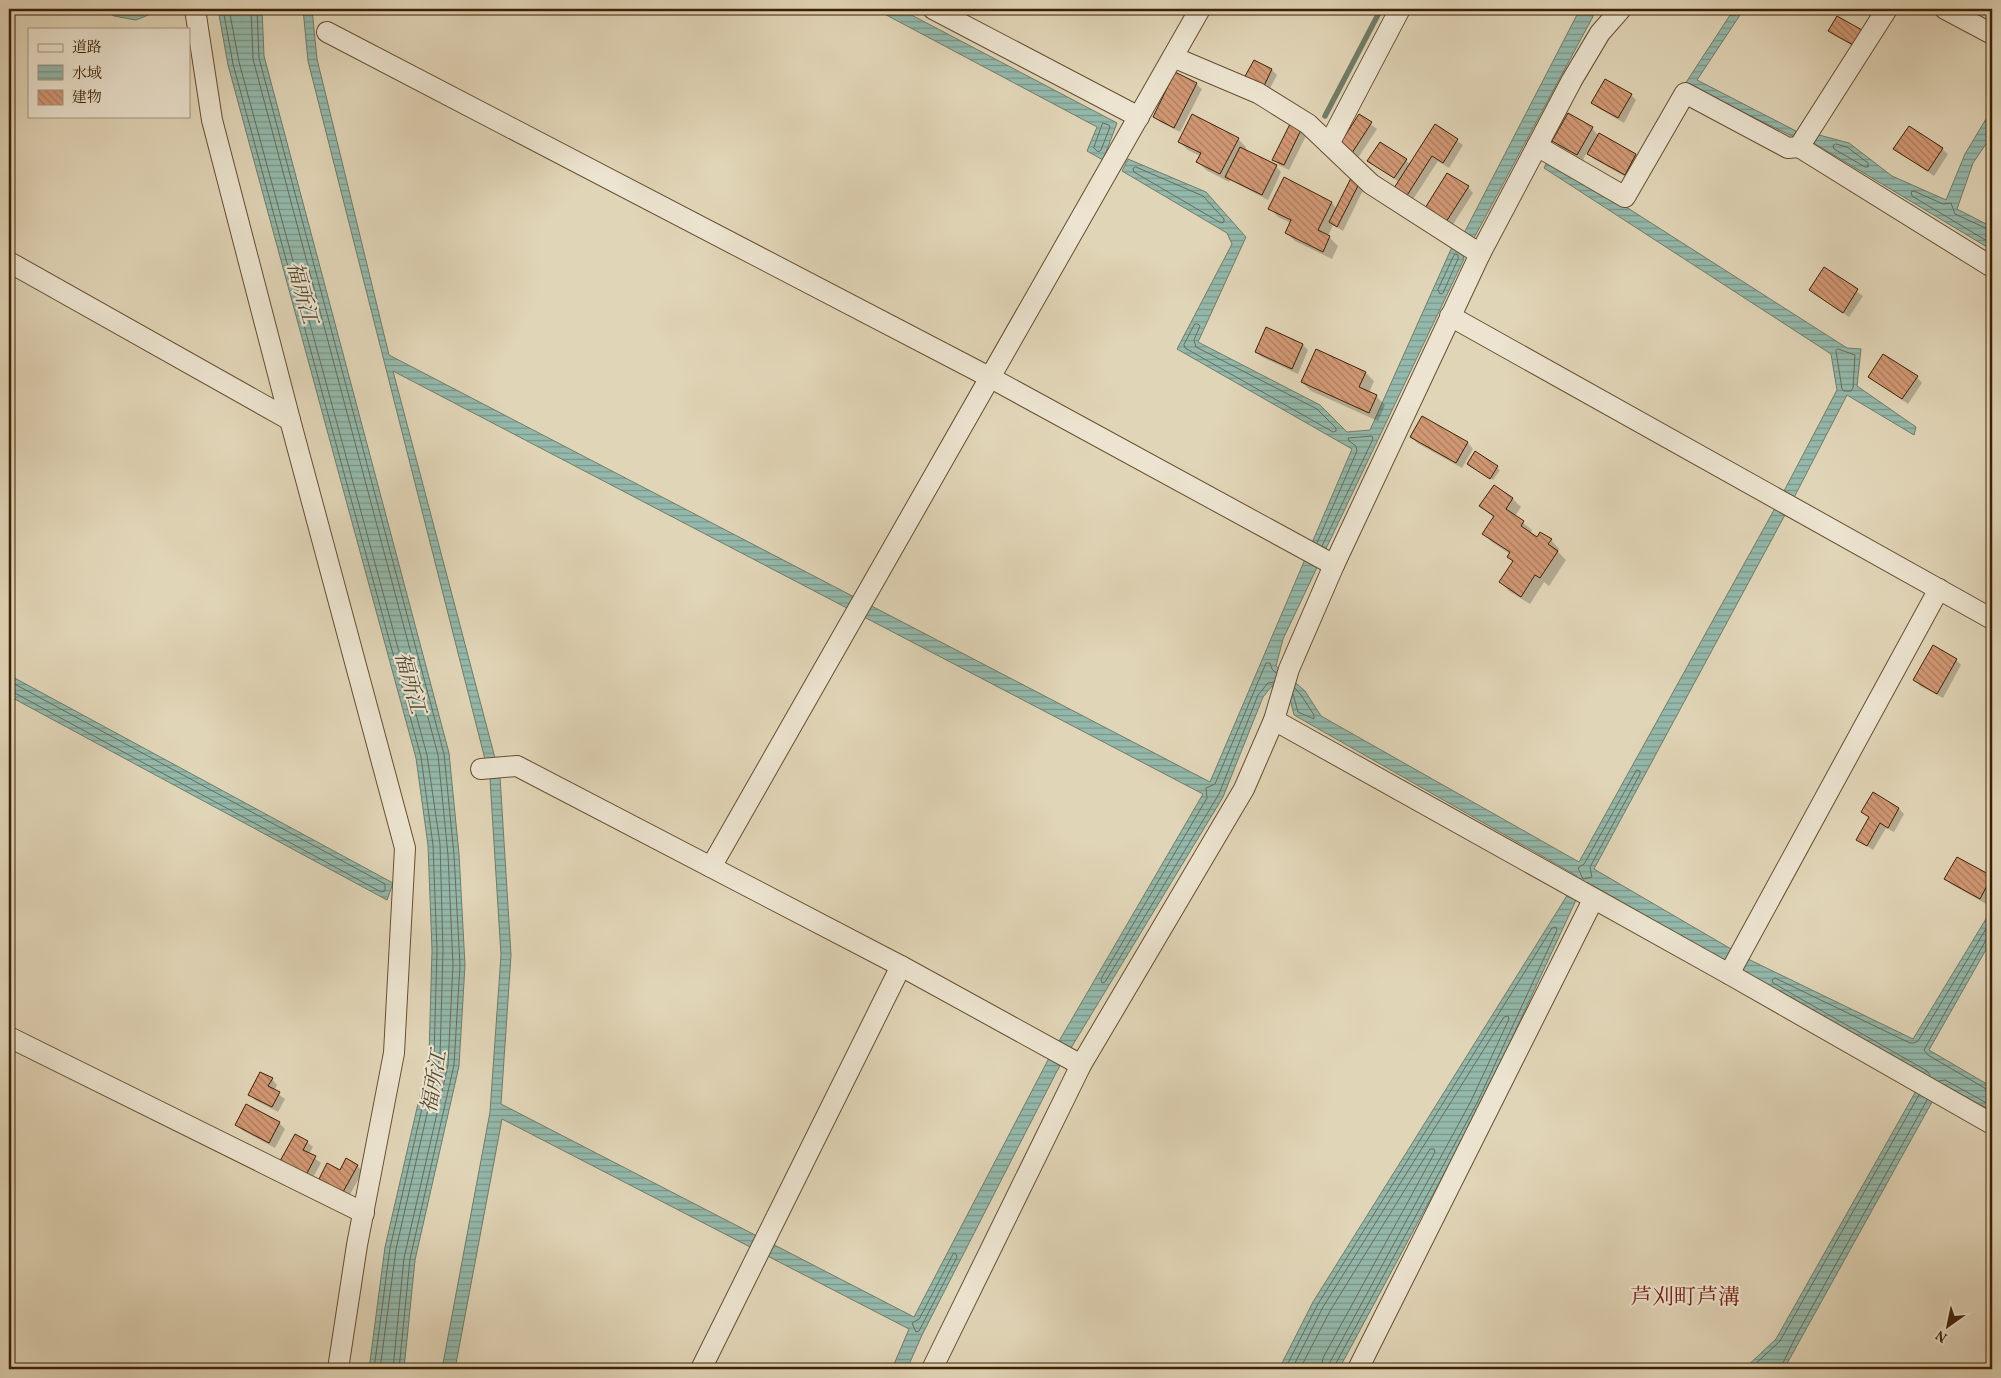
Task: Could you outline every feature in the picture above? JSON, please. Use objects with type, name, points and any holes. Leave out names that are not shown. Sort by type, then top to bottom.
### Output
[{"type":"street","points":[[195,9],[212,120],[290,420],[406,848],[394,1053],[364,1213],[338,1369]]},
{"type":"street","points":[[933,9],[1138,117]]},
{"type":"street","points":[[711,867],[1200,9]]},
{"type":"street","points":[[1329,144],[1400,9]]},
{"type":"street","points":[[932,1369],[1081,1065],[1244,790],[1274,720],[1289,669],[1334,566],[1450,316],[1536,146],[1600,33],[1621,9]]},
{"type":"street","points":[[1799,147],[1887,9]]},
{"type":"street","points":[[1945,9],[1992,34]]},
{"type":"street","points":[[327,32],[991,378],[1334,566]]},
{"type":"street","points":[[1173,57],[1258,93],[1308,124],[1371,184],[1480,254]]},
{"type":"street","points":[[1536,146],[1625,197],[1685,93],[1788,148],[1799,147],[1992,267]]},
{"type":"street","points":[[9,262],[290,420]]},
{"type":"street","points":[[1450,316],[1992,619]]},
{"type":"street","points":[[1729,974],[1938,589]]},
{"type":"street","points":[[1274,720],[1729,974],[1992,1124]]},
{"type":"street","points":[[481,769],[517,766],[901,966],[1081,1065]]},
{"type":"street","points":[[1358,1369],[1582,893]]},
{"type":"street","points":[[701,1369],[901,966]]},
{"type":"street","points":[[9,1037],[364,1213]]},
{"type":"water","points":[[101,9],[163,9],[136,20],[114,16]]},
{"type":"water","name":"福所江","points":[[218,9],[262,9],[264,56],[449,753],[459,854],[465,965],[459,1066],[415,1260],[404,1369],[369,1369],[385,1247],[429,1056],[432,950],[428,845],[416,758],[228,65]]},
{"type":"water","points":[[303,9],[312,9],[317,59],[389,355],[1210,782],[1352,449],[1177,349],[1232,244],[1227,233],[1122,171],[1128,159],[1206,192],[1246,237],[1198,342],[1320,405],[1347,432],[1370,430],[1452,247],[1462,252],[1464,259],[1283,639],[1276,666],[1305,691],[1321,716],[1579,862],[1774,510],[1837,390],[1831,354],[1544,168],[1547,162],[1623,205],[1847,348],[1861,349],[1857,386],[1916,427],[1914,435],[1847,395],[1786,513],[1594,869],[1750,960],[1913,1039],[1992,909],[1992,939],[1929,1050],[1992,1087],[1992,1111],[1942,1084],[1784,1369],[1744,1369],[1776,1339],[1925,1075],[1587,882],[1576,900],[1481,1105],[1339,1369],[1279,1369],[1313,1302],[1568,894],[1577,876],[1294,715],[1290,699],[1272,686],[1263,697],[1223,797],[1057,1071],[922,1335],[907,1369],[892,1369],[909,1329],[502,1119],[455,1369],[442,1369],[490,1112],[501,955],[490,779],[308,61]],"holes":[[[393,371],[1203,794],[1048,1060],[914,1317],[501,1104],[511,955],[500,777]]]},
{"type":"water","points":[[875,9],[900,9],[1117,123],[1103,160],[1087,151],[1097,127]]},
{"type":"water","points":[[1580,9],[1597,9],[1474,238],[1463,235]]},
{"type":"water","points":[[1734,9],[1744,9],[1697,80],[1796,131],[1794,137],[1685,84]]},
{"type":"water","points":[[1992,109],[1992,135],[1973,163],[1957,209],[1992,227],[1992,250],[1812,142],[1819,135],[1849,143],[1892,176],[1946,200],[1965,154]]},
{"type":"water","points":[[9,675],[393,883],[387,900],[9,696]]},
{"type":"building","points":[[1837,16],[1862,30],[1853,45],[1828,31]]},
{"type":"building","points":[[1254,60],[1272,69],[1263,88],[1244,78]]},
{"type":"building","points":[[1175,72],[1197,83],[1174,128],[1153,117]]},
{"type":"building","points":[[1605,79],[1632,94],[1618,118],[1591,103]]},
{"type":"building","points":[[1568,113],[1593,127],[1577,155],[1552,141]]},
{"type":"building","points":[[1192,114],[1239,138],[1220,174],[1196,162],[1201,153],[1178,142]]},
{"type":"building","points":[[1359,114],[1372,122],[1352,153],[1339,145]]},
{"type":"building","points":[[1290,124],[1301,130],[1284,165],[1272,160]]},
{"type":"building","points":[[1435,124],[1458,139],[1443,163],[1432,156],[1406,197],[1394,188]]},
{"type":"building","points":[[1909,126],[1943,148],[1928,171],[1893,149]]},
{"type":"building","points":[[1599,133],[1636,154],[1625,175],[1587,154]]},
{"type":"building","points":[[1380,142],[1407,159],[1394,178],[1367,161]]},
{"type":"building","points":[[1240,147],[1277,165],[1262,195],[1225,177]]},
{"type":"building","points":[[1447,173],[1469,186],[1446,222],[1425,208]]},
{"type":"building","points":[[1284,177],[1332,202],[1318,230],[1330,236],[1323,252],[1285,233],[1291,220],[1268,209]]},
{"type":"building","points":[[1351,178],[1360,182],[1337,227],[1329,222]]},
{"type":"building","points":[[1824,267],[1858,289],[1843,313],[1809,290]]},
{"type":"building","points":[[1266,327],[1303,344],[1292,369],[1255,352]]},
{"type":"building","points":[[1316,349],[1366,372],[1359,387],[1377,395],[1369,413],[1301,382]]},
{"type":"building","points":[[1883,354],[1918,376],[1902,399],[1868,377]]},
{"type":"building","points":[[1422,416],[1468,442],[1456,463],[1410,437]]},
{"type":"building","points":[[1475,451],[1498,466],[1490,479],[1467,464]]},
{"type":"building","points":[[1494,485],[1513,498],[1506,509],[1524,521],[1521,526],[1537,537],[1540,532],[1552,539],[1548,544],[1558,551],[1540,578],[1535,575],[1521,597],[1499,582],[1513,561],[1507,557],[1510,552],[1482,534],[1494,516],[1479,506]]},
{"type":"building","points":[[1933,645],[1957,659],[1937,694],[1913,680]]},
{"type":"building","points":[[1873,792],[1899,808],[1888,828],[1880,823],[1867,846],[1856,840],[1869,817],[1861,812]]},
{"type":"building","points":[[1957,857],[1992,876],[1980,899],[1944,879]]},
{"type":"building","points":[[260,1072],[273,1078],[268,1086],[280,1092],[272,1107],[248,1095]]},
{"type":"building","points":[[246,1104],[280,1122],[269,1143],[235,1125]]},
{"type":"building","points":[[295,1134],[308,1141],[303,1150],[316,1156],[306,1175],[280,1161]]},
{"type":"building","points":[[346,1158],[358,1165],[343,1192],[319,1179],[327,1163],[340,1170]]},
{"type":"waterway","points":[[1325,116],[1381,9]]},
{"type":"district","name":"芦刈町芦溝","points":[[1685,1298]]}]
